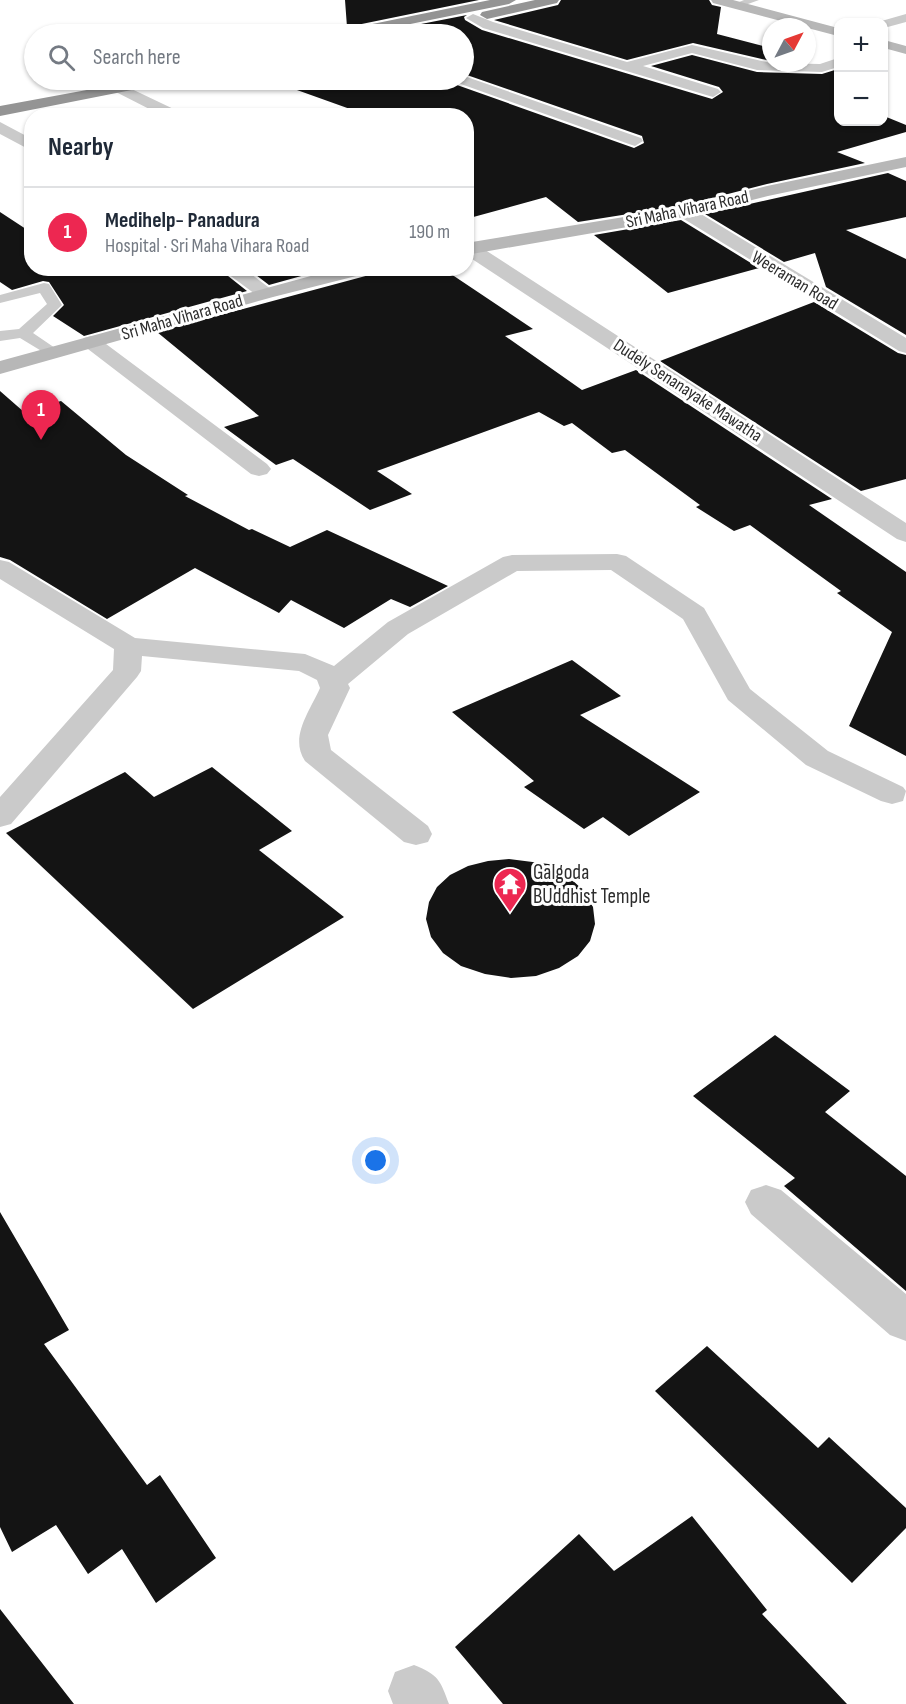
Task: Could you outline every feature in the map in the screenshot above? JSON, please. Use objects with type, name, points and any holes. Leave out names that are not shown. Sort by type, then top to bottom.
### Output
[{"type":"highway","points":[[393,24],[509,0]]},
{"type":"highway","points":[[442,24],[552,0]]},
{"type":"highway","points":[[0,102],[78,90]]},
{"type":"highway","points":[[0,111],[91,90]]},
{"type":"street","points":[[718,0],[834,31]]},
{"type":"street","points":[[473,18],[488,25],[714,92]]},
{"type":"street","points":[[888,23],[906,18]]},
{"type":"street","points":[[888,45],[906,50]]},
{"type":"street","points":[[627,66],[692,49],[757,66],[822,68],[834,64]]},
{"type":"street","points":[[474,84],[635,141]]},
{"type":"street","points":[[128,90],[161,108]]},
{"type":"street","points":[[0,127],[24,141]]},
{"type":"street","name":"Sri Maha Vihara Road","points":[[474,247],[685,212],[767,191],[906,162]]},
{"type":"street","name":"Weeraman Road","points":[[685,212],[906,347]]},
{"type":"street","name":"Dudely Senanayake Mawatha","points":[[474,252],[906,534]]},
{"type":"street","points":[[241,276],[266,293]]},
{"type":"street","name":"Sri Maha Vihara Road","points":[[0,368],[333,276]]},
{"type":"street","points":[[91,342],[259,469]]},
{"type":"street","points":[[332,682],[398,628],[512,563],[617,562],[694,614],[738,694],[817,758],[892,794]]},
{"type":"street","points":[[0,568],[128,646],[305,663],[329,675],[335,688],[313,735],[316,754],[416,834]]},
{"type":"street","points":[[0,817],[127,671],[128,646]]},
{"type":"street","points":[[766,1202],[906,1322]]},
{"type":"lane","points":[[738,5],[754,0]]},
{"type":"lane","points":[[0,299],[44,287],[55,305],[22,333],[0,336]]},
{"type":"lane","points":[[22,333],[53,353]]},
{"type":"building","points":[[345,0],[479,0],[362,24],[347,24]]},
{"type":"building","points":[[561,0],[709,0],[712,5],[721,7],[717,34],[762,46],[762,59],[693,43],[627,60],[494,20],[558,5]]},
{"type":"building","points":[[467,15],[464,17],[465,20],[472,24],[421,24]]},
{"type":"building","points":[[474,25],[482,30],[712,99],[723,92],[719,87],[651,66],[692,55],[757,72],[822,74],[834,70],[834,126],[888,126],[888,118],[906,125],[906,132],[837,152],[865,163],[767,184],[685,205],[578,222],[546,197],[474,217],[474,108],[347,108],[297,90],[471,90],[634,148],[644,143],[642,136],[474,77]]},
{"type":"building","points":[[888,173],[906,181],[906,217],[846,230],[906,259],[906,335],[826,287],[815,253],[784,262],[705,214]]},
{"type":"building","points":[[0,212],[24,228],[24,276],[228,276],[247,291],[84,336],[53,316],[64,305],[49,282],[43,281],[12,290],[0,282]]},
{"type":"building","points":[[681,220],[759,268],[668,293],[594,235]]},
{"type":"building","points":[[257,276],[301,276],[269,285]]},
{"type":"building","points":[[366,276],[454,276],[533,329],[505,336],[582,390],[636,370],[832,499],[809,505],[906,572],[906,756],[849,726],[892,632],[837,593],[841,591],[750,525],[734,531],[696,507],[700,505],[625,450],[612,453],[572,423],[564,426],[539,412],[377,471],[412,494],[370,510],[293,459],[276,465],[224,427],[259,416],[157,332]]},
{"type":"building","points":[[814,302],[898,353],[906,355],[906,479],[861,491],[660,361]]},
{"type":"building","points":[[0,391],[24,412],[61,401],[126,455],[188,495],[185,496],[249,530],[252,529],[290,547],[327,530],[448,586],[410,607],[391,599],[344,628],[291,600],[279,613],[195,568],[107,619],[10,560],[0,557]]},
{"type":"building","points":[[572,660],[621,696],[580,715],[700,792],[629,836],[603,817],[584,829],[524,787],[534,781],[452,712]]},
{"type":"building","points":[[212,767],[292,831],[259,850],[344,917],[193,1009],[6,833],[125,772],[154,797]]},
{"type":"building","name":"Galgoda BUddhist Temple","points":[[509,859],[556,865],[584,891],[593,907],[595,924],[590,941],[578,956],[559,968],[536,976],[511,978],[485,974],[461,966],[443,953],[431,937],[426,919],[429,902],[437,887],[450,875],[468,866]]},
{"type":"building","points":[[775,1035],[850,1091],[825,1112],[906,1176],[906,1291],[784,1186],[795,1178],[693,1096]]},
{"type":"building","points":[[0,1212],[69,1330],[44,1344],[147,1485],[160,1475],[216,1558],[156,1603],[122,1549],[88,1574],[56,1525],[12,1552],[0,1527]]},
{"type":"building","points":[[707,1346],[818,1448],[829,1437],[906,1508],[906,1528],[852,1583],[655,1391]]},
{"type":"building","points":[[692,1516],[767,1610],[762,1614],[847,1704],[503,1704],[455,1647],[579,1534],[614,1571]]},
{"type":"building","points":[[0,1609],[74,1704],[0,1704]]},
{"type":"place","name":"Medihelp- Panadura","points":[[41,440]]},
{"type":"place","name":"Galgoda BUddhist Temple","points":[[510,913]]}]
